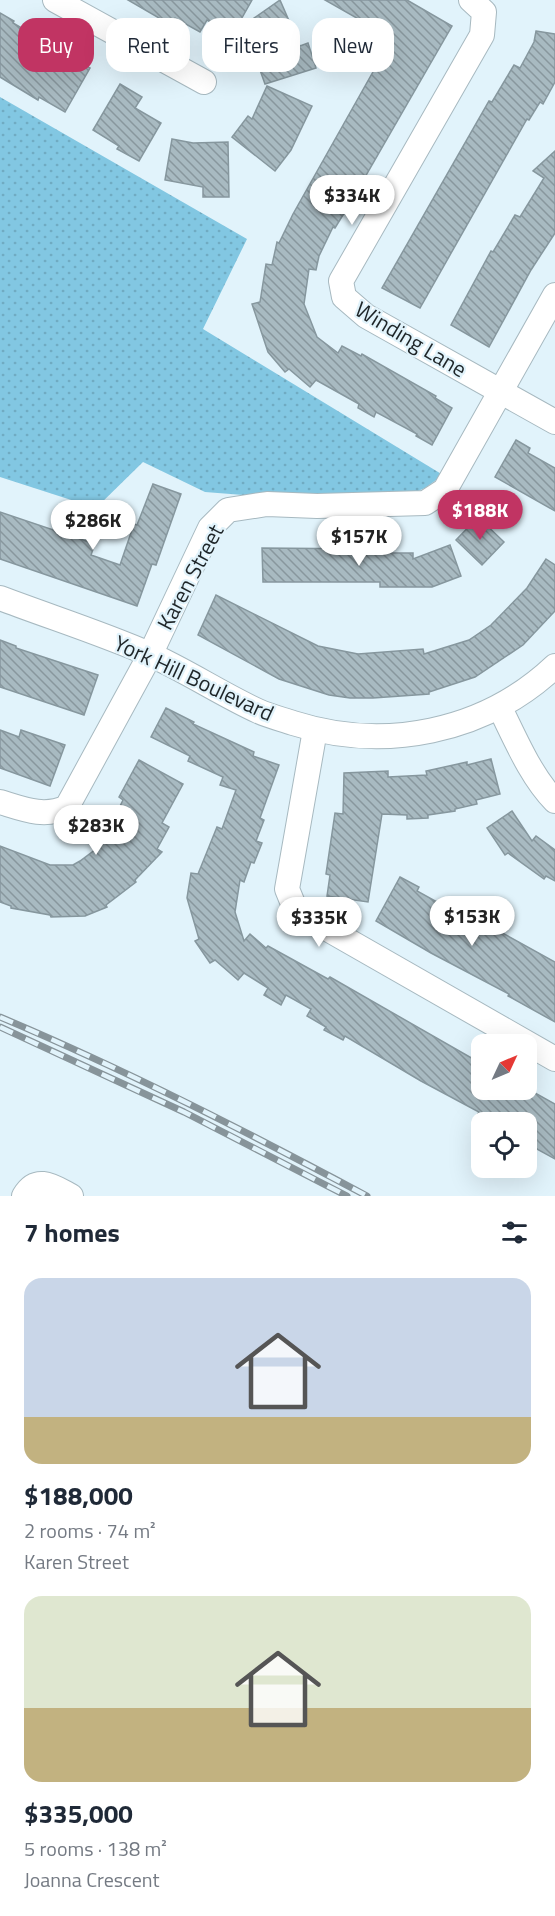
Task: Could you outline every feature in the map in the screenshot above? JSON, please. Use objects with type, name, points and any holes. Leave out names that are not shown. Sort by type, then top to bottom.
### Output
[{"type":"street","points":[[55,0],[204,82]]},
{"type":"street","name":"Winding Lane","points":[[471,0],[484,12],[482,35],[341,281],[344,297],[366,316],[555,423]]},
{"type":"street","name":"Karen Street","points":[[0,802],[40,814],[57,812],[67,807],[150,655],[210,528],[228,510],[267,504],[317,506],[425,503],[445,490],[555,295]]},
{"type":"street","name":"York Hill Boulevard","points":[[0,598],[150,655],[260,712],[315,730],[352,736],[386,736],[425,732],[465,722],[500,708],[537,683],[555,666]]},
{"type":"street","points":[[500,708],[521,751],[555,801]]},
{"type":"street","points":[[315,730],[287,889],[296,911],[555,1059]]},
{"type":"street","points":[[24,1196],[29,1187],[39,1184],[49,1185],[71,1196]]},
{"type":"shaded area","points":[[0,97],[247,239],[203,329],[443,475],[425,488],[406,496],[280,498],[205,492],[143,462],[96,508],[0,477]]},
{"type":"building","points":[[128,0],[252,0],[242,18],[202,18],[200,32],[190,26],[190,18],[159,18]]},
{"type":"building","points":[[280,0],[288,18],[254,18]]},
{"type":"building","points":[[325,0],[407,0],[452,26],[346,210],[335,228],[333,227],[319,256],[316,270],[309,269],[304,304],[317,337],[338,353],[342,346],[361,356],[362,354],[436,396],[435,398],[452,408],[432,445],[416,436],[417,434],[376,412],[374,417],[358,408],[359,404],[316,380],[310,387],[289,369],[285,372],[268,352],[252,304],[260,302],[266,264],[272,265],[277,242],[279,243],[373,72],[394,72],[394,18],[357,18]]},
{"type":"building","points":[[0,13],[18,26],[18,72],[88,72],[65,112],[39,97],[38,100],[0,77]]},
{"type":"building","points":[[536,31],[555,34],[555,82],[543,104],[540,102],[529,120],[527,119],[420,308],[382,288],[489,101],[492,102],[514,65],[520,68],[534,42]]},
{"type":"building","points":[[308,43],[312,56],[312,69],[265,84],[261,72],[300,72],[300,46]]},
{"type":"building","points":[[120,84],[142,97],[135,108],[161,123],[139,161],[117,149],[119,146],[93,130]]},
{"type":"building","points":[[267,86],[312,106],[291,150],[275,171],[232,137],[248,116],[252,119]]},
{"type":"building","points":[[172,139],[193,143],[228,142],[229,197],[203,197],[203,187],[165,180]]},
{"type":"building","points":[[555,151],[555,233],[531,270],[489,347],[451,325],[491,251],[493,252],[515,215],[520,217],[544,178],[533,171]]},
{"type":"building","points":[[516,440],[530,448],[528,453],[555,468],[555,511],[495,477]]},
{"type":"building","points":[[153,484],[181,494],[156,565],[152,564],[137,606],[0,559],[0,512],[95,544],[91,555],[120,565],[134,524],[137,525]]},
{"type":"building","points":[[478,517],[504,542],[482,565],[456,540]]},
{"type":"building","points":[[450,545],[461,576],[432,587],[380,587],[380,582],[263,582],[262,548],[373,549],[373,553],[413,553],[413,559]]},
{"type":"building","points":[[546,559],[555,565],[555,611],[523,645],[475,677],[429,692],[429,694],[373,698],[329,695],[279,679],[198,635],[216,595],[318,646],[358,654],[423,649],[424,654],[469,640],[491,625],[527,588]]},
{"type":"building","points":[[0,640],[16,648],[98,675],[84,715],[0,687]]},
{"type":"building","points":[[166,708],[194,722],[193,724],[254,752],[253,756],[279,765],[260,818],[264,820],[256,841],[262,843],[254,863],[251,862],[244,882],[240,880],[235,912],[244,941],[250,934],[266,948],[268,946],[328,979],[330,977],[471,1058],[471,1100],[537,1100],[537,1094],[555,1104],[555,1159],[537,1149],[537,1112],[479,1112],[345,1036],[343,1040],[324,1030],[326,1027],[307,1016],[311,1009],[286,995],[281,1005],[264,995],[268,988],[244,973],[238,980],[215,960],[210,963],[195,941],[199,939],[187,898],[191,873],[198,874],[217,827],[222,829],[236,790],[220,785],[223,777],[188,761],[190,756],[151,737]]},
{"type":"building","points":[[0,730],[19,737],[21,730],[65,745],[50,786],[0,768]]},
{"type":"building","points":[[491,759],[500,794],[476,800],[477,804],[455,809],[455,811],[428,815],[428,818],[407,819],[407,815],[382,814],[368,902],[327,896],[330,875],[326,874],[335,813],[343,814],[344,773],[388,771],[388,777],[427,775],[426,771]]},
{"type":"building","points":[[139,760],[183,784],[162,823],[169,827],[157,849],[162,852],[135,880],[136,882],[106,905],[107,907],[85,916],[51,917],[11,908],[0,902],[0,846],[50,865],[73,865],[80,861],[100,846],[119,824],[113,820],[123,800],[119,797]]},
{"type":"building","points":[[512,811],[532,841],[536,836],[555,850],[555,881],[546,876],[544,879],[508,853],[505,855],[487,828]]},
{"type":"building","points":[[400,877],[419,887],[417,891],[455,912],[457,908],[555,962],[555,1022],[376,921]]},
{"type":"railway","points":[[0,1017],[186,1102],[367,1196]]},
{"type":"railway","points":[[0,1027],[184,1112],[347,1196]]}]
